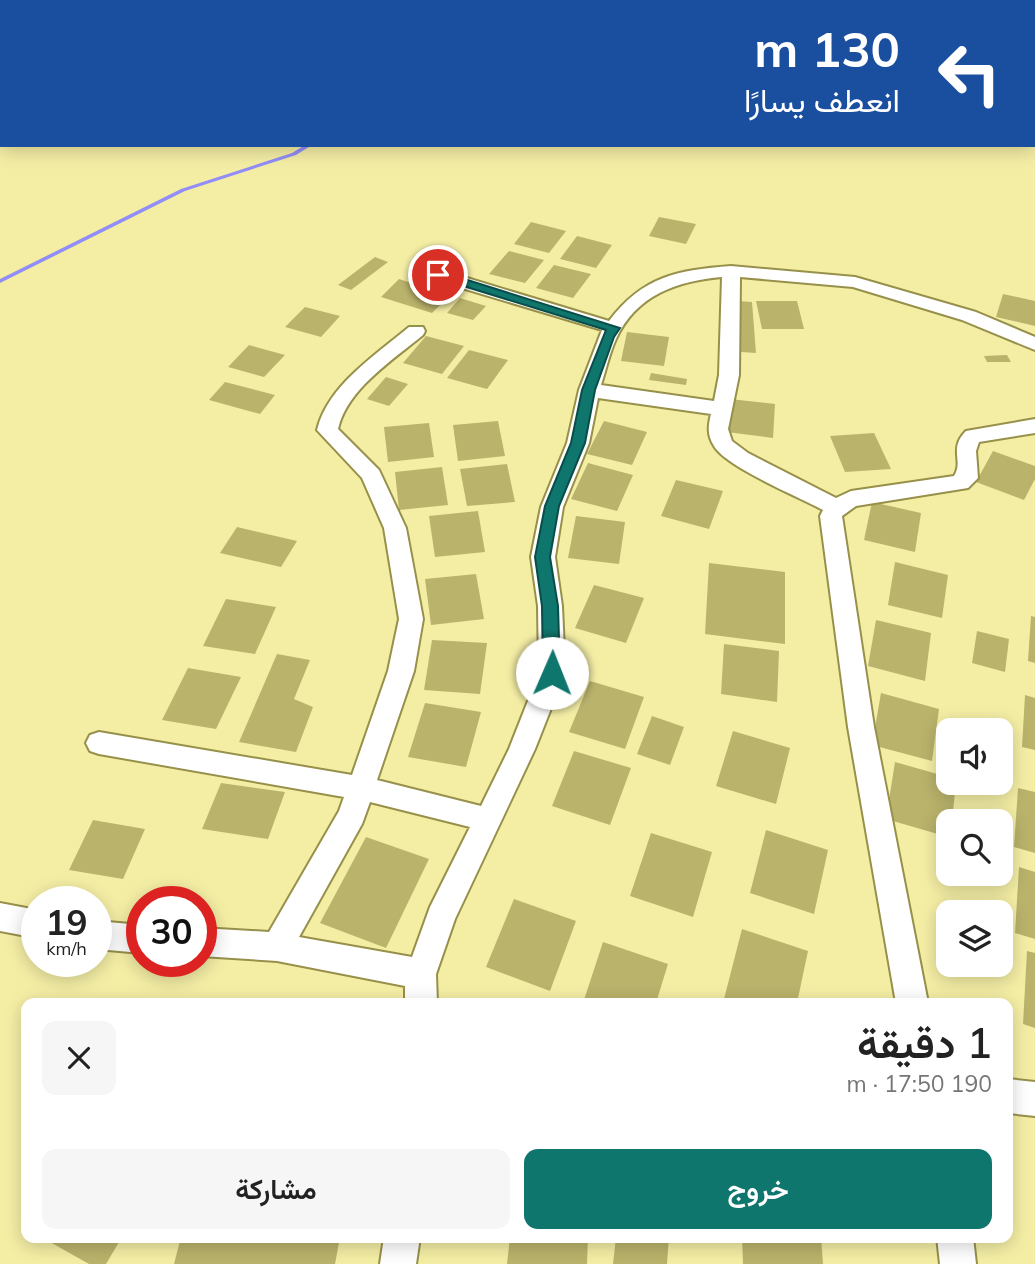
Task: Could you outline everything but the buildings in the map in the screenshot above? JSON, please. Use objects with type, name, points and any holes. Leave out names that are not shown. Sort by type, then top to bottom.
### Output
[{"type":"street","points":[[731,271],[729,375],[718,429],[723,444],[740,458],[836,507]]},
{"type":"street","points":[[217,943],[277,947],[421,989],[441,917],[522,749],[552,673],[550,606],[543,557],[552,506],[578,443],[589,390],[607,337],[629,307],[654,287],[687,275],[731,271],[855,282],[969,316],[1035,344]]},
{"type":"street","points":[[438,275],[614,328]]},
{"type":"street","points":[[277,947],[352,815],[401,671],[411,619],[395,528],[371,475],[327,430],[327,421],[335,408],[370,372],[416,331]]},
{"type":"street","points":[[589,390],[722,409]]},
{"type":"street","points":[[911,998],[861,727],[831,516],[836,507],[851,499],[960,483],[967,478],[970,469],[964,450],[965,442],[973,436],[1035,426]]},
{"type":"street","points":[[99,743],[361,788],[489,820]]},
{"type":"street","points":[[0,917],[21,921]]},
{"type":"street","points":[[1013,1097],[1035,1099]]},
{"type":"street","points":[[398,1264],[401,1243]]},
{"type":"street","points":[[956,1243],[958,1264]]},
{"type":"waterway","points":[[0,281],[183,190],[294,154],[306,147]]},
{"type":"route","points":[[438,275],[614,328],[607,337],[589,390],[578,443],[552,506],[543,557],[550,606],[552,673]]}]
